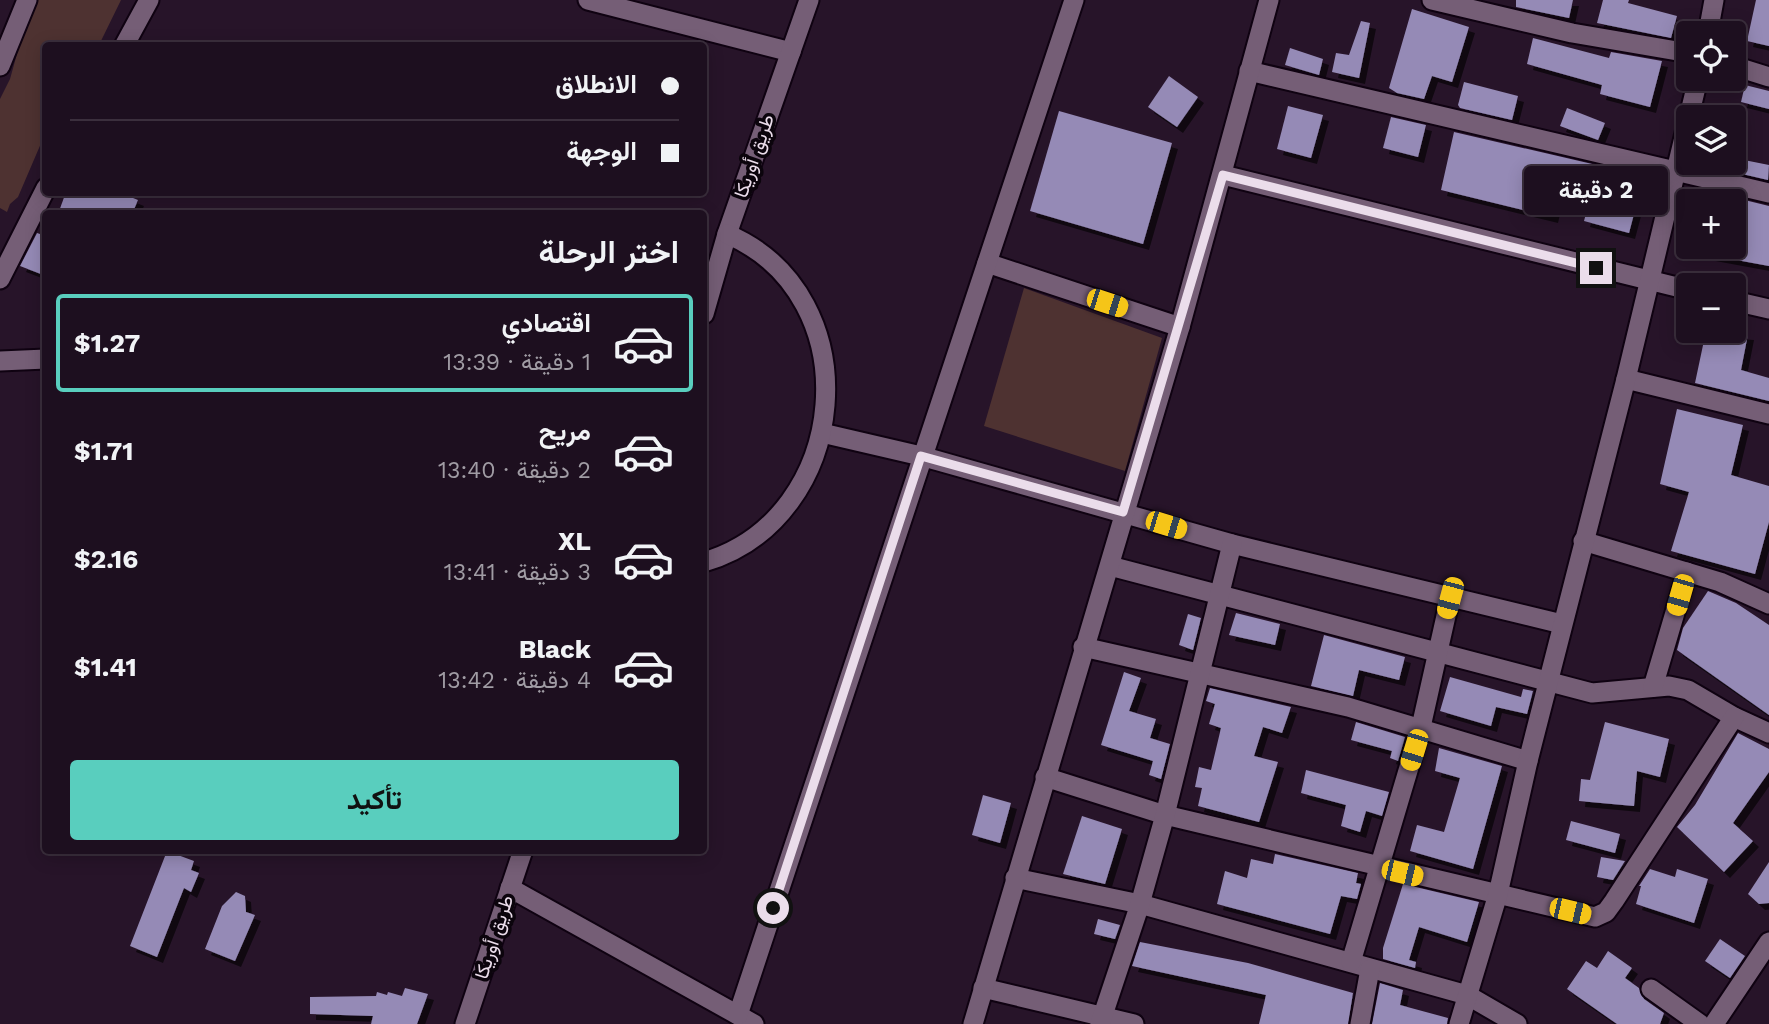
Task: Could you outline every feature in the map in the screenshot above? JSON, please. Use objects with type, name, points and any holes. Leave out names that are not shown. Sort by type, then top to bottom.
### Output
[{"type":"street","points":[[0,66],[27,0]]},
{"type":"street","points":[[126,42],[149,0]]},
{"type":"street","points":[[588,0],[791,52]]},
{"type":"street","name":"طريق أوريكا","points":[[707,304],[727,234],[809,0]]},
{"type":"street","points":[[510,888],[746,1019],[921,456],[1074,0]]},
{"type":"street","points":[[973,1024],[1180,327],[1269,0]]},
{"type":"street","points":[[1432,0],[1572,33],[1676,51]]},
{"type":"street","points":[[1710,21],[1714,0]]},
{"type":"street","points":[[1746,70],[1769,77]]},
{"type":"street","points":[[1249,71],[1676,171],[1626,379],[1562,624],[1550,682],[1528,761],[1498,894],[1459,1024]]},
{"type":"street","points":[[1223,175],[1676,287]]},
{"type":"street","points":[[1692,175],[1769,194]]},
{"type":"street","points":[[0,279],[42,196]]},
{"type":"street","points":[[707,561],[733,551],[769,523],[799,484],[822,433],[828,387],[825,359],[809,312],[796,288],[782,272],[743,241],[727,234]]},
{"type":"street","points":[[987,263],[1180,327]]},
{"type":"street","points":[[1746,304],[1769,309]]},
{"type":"street","points":[[0,361],[42,359]]},
{"type":"street","points":[[1626,379],[1769,414]]},
{"type":"street","points":[[822,433],[921,456],[1231,544],[1562,624]]},
{"type":"street","points":[[1583,541],[1720,582],[1769,604]]},
{"type":"street","points":[[1101,1020],[1140,905],[1165,815],[1202,674],[1231,544]]},
{"type":"street","points":[[1110,566],[1592,694],[1653,687],[1688,690],[1734,717],[1769,733]]},
{"type":"street","points":[[1653,687],[1687,572]]},
{"type":"street","points":[[1351,962],[1421,727],[1450,598]]},
{"type":"street","points":[[1083,647],[1421,727],[1528,761]]},
{"type":"street","points":[[1045,777],[1165,815],[1595,917],[1606,912],[1734,717]]},
{"type":"street","name":"طريق أوريكا","points":[[465,1024],[522,854]]},
{"type":"street","points":[[1015,878],[1140,905],[1467,995],[1517,1024]]},
{"type":"street","points":[[1714,1024],[1769,942]]},
{"type":"street","points":[[1360,1024],[1370,969]]},
{"type":"street","points":[[983,988],[1101,1020],[1134,1024]]},
{"type":"street","points":[[1651,989],[1700,1024]]},
{"type":"shaded area","points":[[32,0],[121,0],[100,42],[42,42],[42,141],[18,197],[10,204],[7,212],[0,208],[0,99],[10,79]]},
{"type":"shaded area","points":[[1024,288],[1162,338],[1125,471],[984,426]]},
{"type":"building","points":[[1516,0],[1573,0],[1569,18],[1516,7]]},
{"type":"building","points":[[1603,0],[1629,0],[1628,3],[1677,16],[1671,38],[1597,23]]},
{"type":"building","points":[[1756,0],[1769,0],[1769,46],[1747,41]]},
{"type":"building","points":[[1412,9],[1469,27],[1452,82],[1432,76],[1424,99],[1397,93],[1389,88]]},
{"type":"building","points":[[1361,21],[1370,23],[1359,78],[1332,72],[1336,53],[1349,55]]},
{"type":"building","points":[[1533,38],[1609,58],[1611,52],[1662,61],[1650,107],[1600,94],[1602,85],[1527,64]]},
{"type":"building","points":[[1290,48],[1323,59],[1319,75],[1285,65]]},
{"type":"building","points":[[1169,76],[1198,97],[1177,127],[1148,107]]},
{"type":"building","points":[[1464,82],[1518,96],[1512,120],[1460,108],[1458,105]]},
{"type":"building","points":[[1746,85],[1769,91],[1769,109],[1741,102]]},
{"type":"building","points":[[1288,106],[1323,115],[1311,158],[1277,149]]},
{"type":"building","points":[[1567,108],[1605,123],[1598,140],[1560,126]]},
{"type":"building","points":[[1059,111],[1172,143],[1143,244],[1030,211]]},
{"type":"building","points":[[1391,117],[1426,125],[1418,157],[1383,148]]},
{"type":"building","points":[[1454,132],[1644,176],[1629,233],[1584,221],[1593,187],[1561,179],[1552,217],[1441,190]]},
{"type":"building","points":[[1746,160],[1769,165],[1768,180],[1746,175]]},
{"type":"building","points":[[65,196],[128,196],[138,200],[134,210],[59,210]]},
{"type":"building","points":[[1746,200],[1769,206],[1769,266],[1731,259],[1746,259]]},
{"type":"building","points":[[37,233],[42,235],[42,274],[20,266]]},
{"type":"building","points":[[1748,334],[1741,370],[1769,378],[1769,401],[1695,383],[1703,343],[1746,343]]},
{"type":"building","points":[[1677,409],[1743,425],[1731,475],[1769,486],[1769,522],[1755,574],[1671,551],[1689,492],[1660,484]]},
{"type":"building","points":[[1708,591],[1736,603],[1769,625],[1769,715],[1677,650],[1683,628]]},
{"type":"building","points":[[1236,613],[1280,624],[1275,645],[1229,635]]},
{"type":"building","points":[[1188,614],[1201,618],[1193,650],[1179,645]]},
{"type":"building","points":[[1324,635],[1405,657],[1399,680],[1359,670],[1353,696],[1311,686]]},
{"type":"building","points":[[1124,672],[1141,678],[1129,711],[1156,719],[1150,738],[1170,744],[1161,779],[1149,775],[1153,761],[1101,745]]},
{"type":"building","points":[[1450,677],[1521,697],[1523,689],[1533,691],[1527,714],[1496,707],[1491,726],[1440,711]]},
{"type":"building","points":[[1210,688],[1291,707],[1282,733],[1263,727],[1254,756],[1278,762],[1259,822],[1198,806],[1202,788],[1195,787],[1199,767],[1211,770],[1221,728],[1209,724],[1215,704],[1206,701]]},
{"type":"building","points":[[1356,722],[1405,737],[1398,761],[1390,758],[1392,751],[1351,740]]},
{"type":"building","points":[[1605,722],[1669,739],[1660,777],[1637,771],[1634,806],[1579,801],[1581,779],[1590,780]]},
{"type":"building","points":[[1738,733],[1769,749],[1769,772],[1733,823],[1753,841],[1724,872],[1677,827],[1695,805]]},
{"type":"building","points":[[1439,748],[1502,766],[1473,869],[1410,851],[1417,825],[1444,832],[1460,778],[1435,771]]},
{"type":"building","points":[[1306,770],[1389,792],[1382,816],[1366,811],[1360,832],[1341,826],[1346,805],[1301,793]]},
{"type":"building","points":[[983,795],[1011,803],[1000,843],[972,835]]},
{"type":"building","points":[[1082,816],[1122,829],[1105,884],[1063,874]]},
{"type":"building","points":[[1571,821],[1620,834],[1615,853],[1566,840]]},
{"type":"building","points":[[166,854],[175,854],[194,861],[191,870],[199,873],[191,892],[184,888],[157,957],[130,946]]},
{"type":"building","points":[[1275,854],[1358,873],[1356,883],[1361,884],[1357,899],[1341,896],[1330,934],[1217,904],[1225,871],[1247,878],[1251,859],[1273,864]]},
{"type":"building","points":[[1601,857],[1625,861],[1613,880],[1597,877]]},
{"type":"building","points":[[1769,862],[1769,903],[1759,904],[1748,894]]},
{"type":"building","points":[[1650,869],[1675,877],[1677,869],[1708,879],[1694,923],[1636,904],[1639,886]]},
{"type":"building","points":[[1403,884],[1479,902],[1467,942],[1419,927],[1409,960],[1416,962],[1415,968],[1383,959],[1383,948]]},
{"type":"building","points":[[236,892],[245,896],[246,912],[255,915],[235,961],[205,949],[222,906]]},
{"type":"building","points":[[1098,919],[1120,925],[1115,939],[1094,934]]},
{"type":"building","points":[[1720,939],[1745,956],[1730,978],[1705,961]]},
{"type":"building","points":[[1140,942],[1248,963],[1353,993],[1348,1024],[1259,1024],[1266,995],[1132,966]]},
{"type":"building","points":[[1608,951],[1632,968],[1625,978],[1639,988],[1644,999],[1664,1013],[1660,1024],[1617,1024],[1567,989],[1586,961],[1597,968]]},
{"type":"building","points":[[1380,983],[1403,990],[1400,1005],[1448,1018],[1447,1024],[1372,1024]]},
{"type":"building","points":[[405,988],[428,994],[417,1024],[371,1024],[373,1016],[310,1014],[310,997],[376,996],[377,992],[402,996]]},
{"type":"route","points":[[773,908],[921,456],[1123,512],[1223,175],[1596,268]]}]
